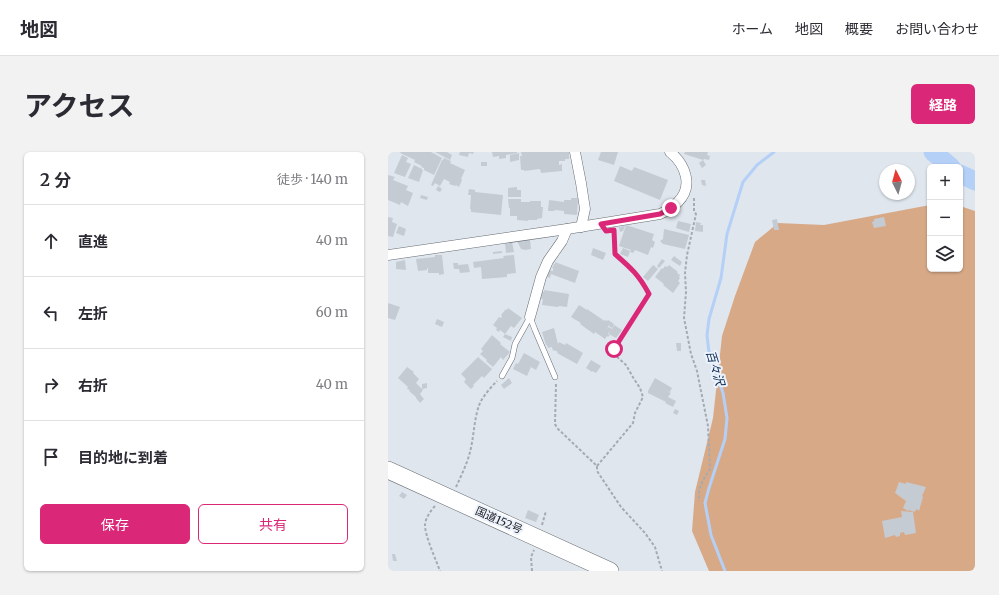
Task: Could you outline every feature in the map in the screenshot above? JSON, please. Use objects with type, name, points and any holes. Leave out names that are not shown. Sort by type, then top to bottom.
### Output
[{"type":"highway","name":"国道152号","points":[[388,470],[450,494],[610,571]]},
{"type":"street","points":[[575,152],[585,209],[581,227]]},
{"type":"street","points":[[388,255],[567,230],[660,214],[671,208],[679,201],[686,188],[686,175],[681,163],[670,152]]},
{"type":"street","points":[[530,318],[541,277],[548,261],[562,241],[567,230]]},
{"type":"lane","points":[[502,376],[512,358],[515,344],[530,318]]},
{"type":"lane","points":[[530,318],[555,377]]},
{"type":"path","points":[[694,197],[694,211],[696,214],[685,273],[686,292],[684,318],[708,426],[710,469],[699,490],[699,501]]},
{"type":"path","points":[[597,466],[633,423],[635,413],[643,397],[640,388],[626,365],[614,354],[614,349],[649,294],[642,280],[615,254],[614,230],[606,231],[601,224]]},
{"type":"path","points":[[440,571],[427,535],[425,524],[432,509],[450,494],[464,468],[470,453],[480,403],[495,382],[502,376]]},
{"type":"path","points":[[555,377],[555,424],[557,428],[597,466],[598,471],[621,507],[655,546],[662,571]]},
{"type":"shaded area","points":[[927,206],[927,272],[963,272],[963,207],[975,211],[975,571],[709,571],[692,531],[695,492],[713,418],[722,336],[735,296],[755,242],[778,223],[824,225]]},
{"type":"building","points":[[431,152],[442,158],[434,175],[424,170],[424,168],[421,167],[422,166],[414,162],[415,160],[400,153]]},
{"type":"building","points":[[435,152],[447,152],[452,155],[450,160]]},
{"type":"building","points":[[460,152],[474,152],[473,154],[469,153],[468,157],[459,155]]},
{"type":"building","points":[[492,152],[517,153],[506,155],[506,158],[499,159],[499,156],[493,157]]},
{"type":"building","points":[[521,152],[569,152],[569,159],[559,161],[559,165],[562,164],[562,171],[541,173],[540,169],[524,171],[521,170]]},
{"type":"building","points":[[601,152],[618,152],[614,165],[598,160]]},
{"type":"building","points":[[685,152],[708,152],[707,155],[710,156],[709,160],[703,160],[684,154]]},
{"type":"building","points":[[519,153],[519,160],[510,162],[510,155]]},
{"type":"building","points":[[402,155],[408,158],[406,162],[411,164],[405,177],[394,173]]},
{"type":"building","points":[[444,158],[451,161],[450,163],[465,170],[459,187],[449,184],[450,182],[444,179],[440,186],[435,183],[433,186],[431,185]]},
{"type":"building","points":[[703,160],[706,165],[702,168],[699,163]]},
{"type":"building","points":[[481,162],[487,162],[487,166],[481,166]]},
{"type":"building","points":[[414,165],[423,170],[419,182],[408,178]]},
{"type":"building","points":[[620,166],[632,171],[634,167],[668,180],[660,200],[614,181]]},
{"type":"building","points":[[388,175],[395,177],[393,180],[408,186],[406,190],[413,193],[408,206],[401,202],[400,205],[388,200]]},
{"type":"building","points":[[701,180],[705,180],[706,186],[702,185]]},
{"type":"building","points":[[438,186],[442,189],[440,192],[436,190]]},
{"type":"building","points":[[517,187],[517,190],[521,190],[521,197],[508,197],[508,188]]},
{"type":"building","points":[[469,189],[475,190],[475,192],[503,195],[501,215],[471,212],[471,195],[468,195]]},
{"type":"building","points":[[421,195],[428,197],[427,200],[420,198]]},
{"type":"building","points":[[571,198],[578,198],[577,215],[564,214],[564,211],[548,211],[549,200],[564,202],[564,200],[571,200]]},
{"type":"building","points":[[508,199],[521,199],[521,202],[541,201],[541,207],[543,207],[542,218],[528,221],[517,220],[517,216],[510,216]]},
{"type":"building","points":[[388,217],[393,218],[392,222],[397,224],[393,237],[388,236]]},
{"type":"building","points":[[884,217],[886,226],[874,228],[872,222],[874,219]]},
{"type":"building","points":[[777,219],[779,230],[774,230],[772,220]]},
{"type":"building","points":[[678,221],[691,224],[689,232],[676,228]]},
{"type":"building","points":[[696,222],[703,225],[703,232],[695,231]]},
{"type":"building","points":[[626,225],[654,234],[652,240],[655,242],[648,255],[635,250],[633,253],[630,252],[631,250],[619,246]]},
{"type":"building","points":[[399,226],[406,229],[404,236],[396,233]]},
{"type":"building","points":[[625,226],[623,231],[620,232],[619,227]]},
{"type":"building","points":[[664,229],[689,235],[685,249],[663,244],[660,241],[663,239]]},
{"type":"building","points":[[530,239],[531,249],[521,249],[517,241]]},
{"type":"building","points":[[505,242],[512,242],[514,252],[506,253]]},
{"type":"building","points":[[593,248],[606,253],[603,260],[591,255]]},
{"type":"building","points":[[623,248],[630,251],[628,257],[620,254]]},
{"type":"building","points":[[502,251],[502,253],[493,254],[493,252]]},
{"type":"building","points":[[435,255],[442,255],[444,274],[439,275],[439,273],[428,273],[428,268],[427,270],[418,271],[416,259],[435,257]]},
{"type":"building","points":[[514,255],[516,273],[507,274],[507,277],[482,279],[481,267],[474,268],[473,262],[504,258],[503,256]]},
{"type":"building","points":[[674,256],[682,262],[680,266],[671,260]]},
{"type":"building","points":[[662,259],[665,261],[659,268],[657,266]]},
{"type":"building","points":[[405,260],[406,270],[396,269],[396,262]]},
{"type":"building","points":[[555,262],[579,271],[575,283],[551,274],[550,278],[547,277],[549,270],[553,271],[552,268]]},
{"type":"building","points":[[453,263],[458,263],[458,265],[468,264],[470,272],[460,273],[459,269],[454,269]]},
{"type":"building","points":[[653,265],[658,269],[648,281],[643,277]]},
{"type":"building","points":[[669,265],[680,275],[678,281],[680,283],[673,293],[655,277],[662,268],[663,269],[665,266],[667,267]]},
{"type":"building","points":[[544,290],[569,294],[567,307],[542,305],[543,299],[541,299],[542,292],[544,292]]},
{"type":"building","points":[[388,303],[400,307],[395,320],[388,318]]},
{"type":"building","points":[[579,305],[604,321],[608,320],[614,324],[612,328],[609,326],[610,323],[607,329],[609,327],[612,329],[614,325],[622,330],[616,338],[609,334],[610,331],[608,334],[610,335],[605,339],[595,332],[594,334],[571,317]]},
{"type":"building","points":[[508,308],[522,318],[514,328],[511,326],[505,334],[500,330],[499,332],[496,330],[497,328],[493,325],[499,317],[501,318],[501,315]]},
{"type":"building","points":[[437,319],[444,322],[442,327],[435,324]]},
{"type":"building","points":[[554,328],[558,344],[559,342],[565,345],[566,343],[583,353],[577,364],[557,353],[558,352],[553,351],[552,347],[548,348],[546,345],[542,332]]},
{"type":"building","points":[[505,334],[512,337],[511,341],[503,337]]},
{"type":"building","points":[[492,335],[510,352],[503,360],[501,357],[493,367],[480,354],[483,351],[481,349]]},
{"type":"building","points":[[676,343],[681,343],[681,351],[677,351]]},
{"type":"building","points":[[524,353],[540,362],[536,370],[531,367],[527,376],[513,369],[516,363],[518,364]]},
{"type":"building","points":[[478,357],[492,369],[484,378],[482,376],[471,389],[464,382],[466,379],[461,374]]},
{"type":"building","points":[[591,360],[601,366],[596,373],[586,368]]},
{"type":"building","points":[[407,367],[414,372],[413,373],[419,379],[416,383],[423,390],[420,394],[424,399],[420,403],[409,391],[410,390],[407,389],[408,387],[398,378]]},
{"type":"building","points":[[509,378],[512,383],[504,389],[501,385]]},
{"type":"building","points":[[655,378],[672,388],[670,392],[667,391],[671,393],[668,397],[676,401],[673,407],[648,393]]},
{"type":"building","points":[[427,383],[427,388],[422,389],[422,384]]},
{"type":"building","points":[[675,409],[679,411],[677,415],[673,413]]},
{"type":"building","points":[[899,482],[906,484],[906,482],[926,487],[922,496],[919,511],[917,509],[914,512],[908,511],[903,508],[906,501],[895,493]]},
{"type":"building","points":[[402,492],[407,495],[404,499],[399,496]]},
{"type":"building","points":[[528,510],[539,515],[536,522],[525,518]]},
{"type":"building","points":[[901,511],[913,512],[916,533],[905,535],[904,532],[900,533],[900,536],[896,537],[895,535],[885,538],[882,521],[902,517]]},
{"type":"building","points":[[392,554],[395,554],[397,561],[393,561]]},
{"type":"waterway","name":"百々沢","points":[[725,571],[711,535],[705,503],[725,439],[727,418],[723,393],[709,353],[707,335],[709,319],[721,278],[727,234],[743,182],[757,165],[774,152]]},
{"type":"waterway","points":[[933,152],[947,164]]},
{"type":"waterway","points":[[963,175],[975,181]]},
{"type":"route","points":[[614,349],[649,294],[642,280],[615,254],[614,230],[606,231],[601,224],[660,214],[671,208]]}]
